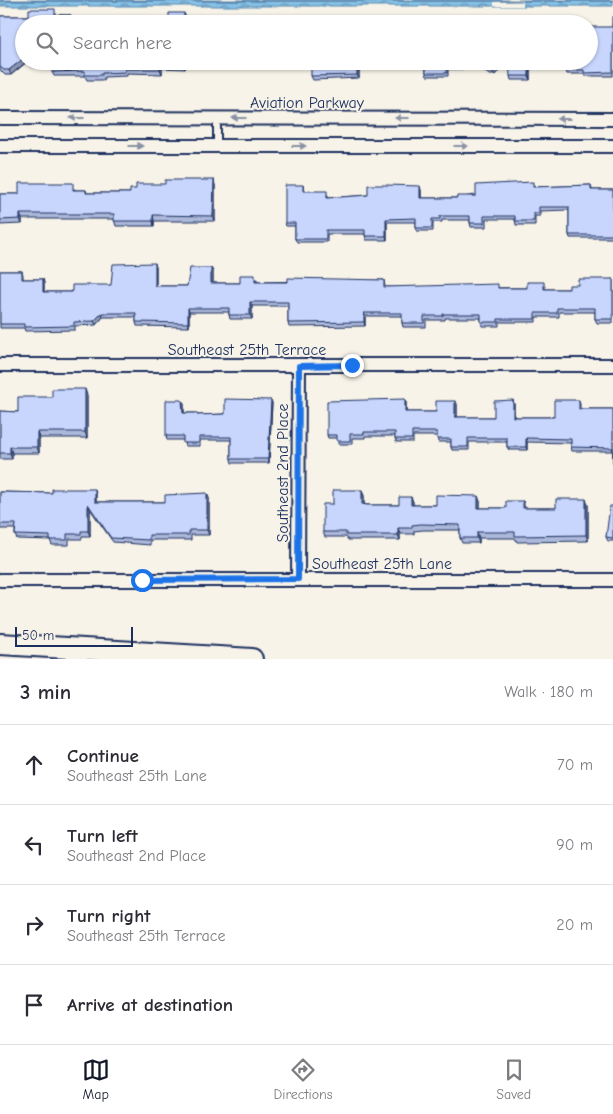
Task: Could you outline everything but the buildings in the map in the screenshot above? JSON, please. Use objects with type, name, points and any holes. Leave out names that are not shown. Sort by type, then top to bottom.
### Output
[{"type":"highway","points":[[0,644],[252,659]]},
{"type":"street","name":"Aviation Parkway","points":[[0,118],[613,119]]},
{"type":"street","points":[[0,146],[613,146]]},
{"type":"street","name":"Southeast 25th Terrace","points":[[0,365],[613,365]]},
{"type":"street","name":"Southeast 2nd Place","points":[[298,579],[299,366]]},
{"type":"street","name":"Southeast 25th Lane","points":[[0,580],[613,580]]},
{"type":"lane","points":[[217,118],[217,146]]},
{"type":"water","points":[[0,0],[613,0],[613,6],[0,6]]},
{"type":"pier","points":[[523,0],[523,6],[494,6],[494,2]]},
{"type":"route","points":[[142,580],[298,579],[299,366],[352,365]]}]
